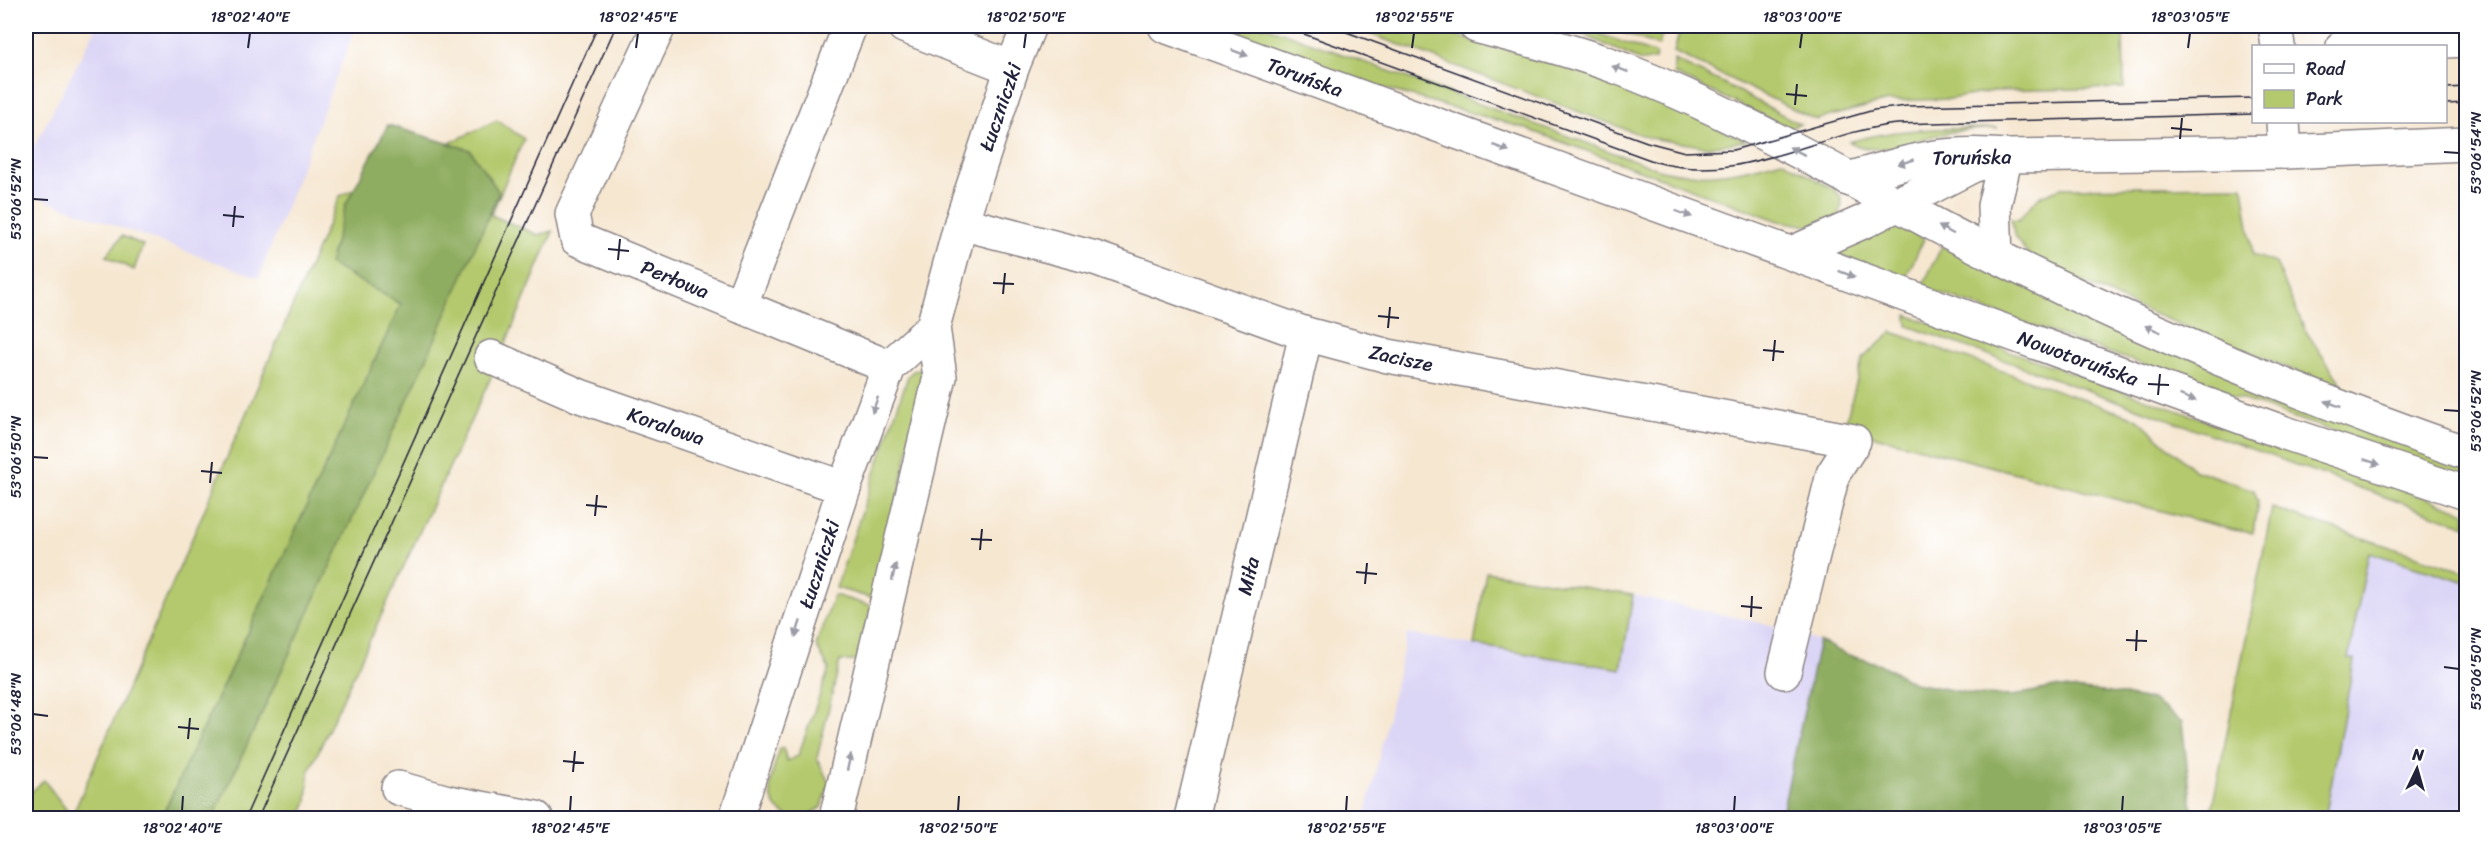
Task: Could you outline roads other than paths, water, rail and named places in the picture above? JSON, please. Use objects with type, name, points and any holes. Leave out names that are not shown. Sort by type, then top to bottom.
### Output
[{"type":"street","name":"Perłowa","points":[[659,26],[572,214],[577,239],[889,366]]},
{"type":"street","points":[[740,306],[850,26]]},
{"type":"street","points":[[904,26],[1012,68]]},
{"type":"street","name":"Łuczniczki","points":[[836,819],[940,378],[933,327],[961,223],[1012,68],[1029,26]]},
{"type":"street","name":"Toruńska","points":[[1165,26],[1792,253]]},
{"type":"street","points":[[1476,26],[1554,47],[1656,83],[1708,106],[1996,256],[2107,310],[2306,394],[2466,453]]},
{"type":"street","points":[[2275,26],[2278,45]]},
{"type":"street","points":[[2364,45],[2466,40]]},
{"type":"street","name":"Toruńska","points":[[1848,179],[1930,156],[1969,153],[2006,156],[2284,136],[2466,144]]},
{"type":"street","points":[[1792,253],[1972,166],[2006,156],[1994,206],[1996,256]]},
{"type":"street","name":"Zacisze","points":[[961,223],[1095,258],[1306,334],[1410,361],[1854,441],[1833,474],[1784,672]]},
{"type":"street","name":"Nowotoruńska","points":[[1792,253],[2274,429],[2466,494]]},
{"type":"street","name":"Łuczniczki","points":[[736,819],[844,488],[889,366],[933,327]]},
{"type":"street","name":"Miła","points":[[1191,819],[1306,334]]},
{"type":"street","name":"Koralowa","points":[[490,357],[580,396],[844,488]]},
{"type":"street","points":[[398,788],[448,802],[536,819]]},
{"type":"tram line","points":[[245,818],[598,26]]},
{"type":"tram line","points":[[258,818],[616,26]]},
{"type":"tram line","points":[[1282,26],[1656,162],[1687,168],[1748,163],[1867,129],[1897,124],[2252,114]]},
{"type":"tram line","points":[[1330,26],[1647,142],[1685,152],[1733,150],[1874,110],[1907,106],[2252,98]]},
{"type":"tram line","points":[[2447,88],[2466,87]]},
{"type":"tram line","points":[[2447,104],[2466,103]]}]
